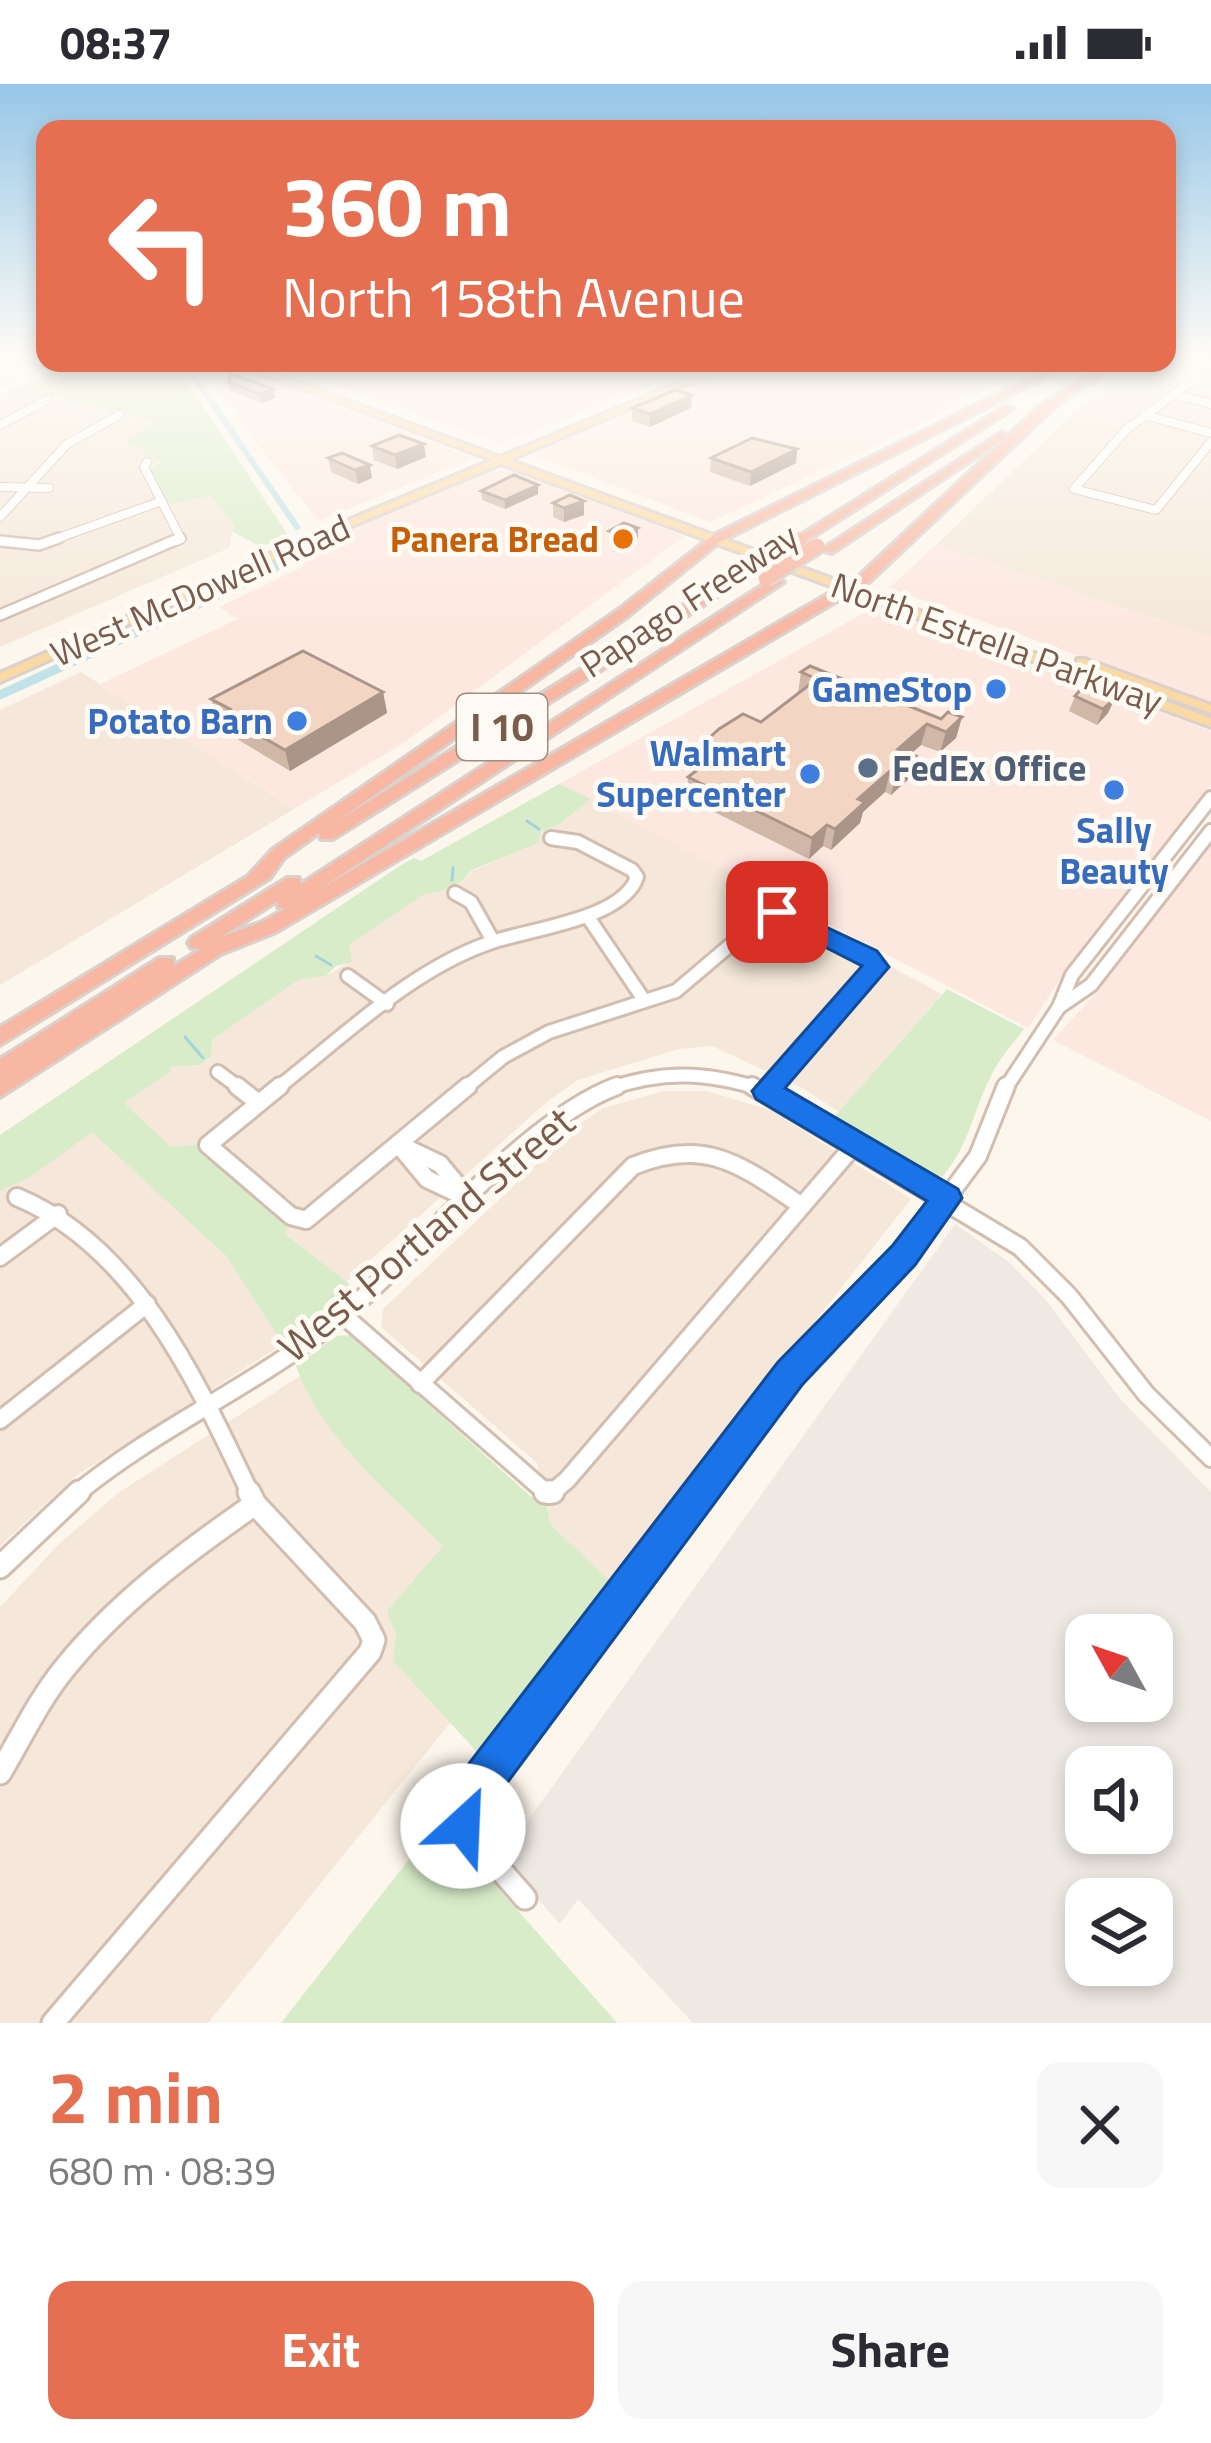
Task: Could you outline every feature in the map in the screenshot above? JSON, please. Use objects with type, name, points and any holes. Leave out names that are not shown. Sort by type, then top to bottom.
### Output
[{"type":"highway","points":[[255,879],[278,854],[623,613],[721,536],[899,447]]},
{"type":"highway","name":"Papago Freeway","points":[[0,1089],[764,577],[799,540],[946,447]]},
{"type":"highway","points":[[822,548],[974,447]]},
{"type":"highway","name":"Papago Freeway","points":[[0,1037],[255,879],[764,577],[822,548],[980,447]]},
{"type":"highway","points":[[215,949],[269,927],[853,585],[1003,447]]},
{"type":"highway","points":[[0,1070],[764,577]]},
{"type":"main road","points":[[478,447],[615,492],[721,536]]},
{"type":"main road","points":[[480,447],[578,489],[721,536]]},
{"type":"main road","name":"West McDowell Road","points":[[0,667],[240,560],[523,447]]},
{"type":"main road","name":"West McDowell Road","points":[[502,456],[526,447]]},
{"type":"main road","points":[[578,489],[615,492]]},
{"type":"main road","name":"West McDowell Road","points":[[0,678],[357,515]]},
{"type":"main road","name":"North Estrella Parkway","points":[[721,536],[1058,660],[1211,723]]},
{"type":"main road","points":[[183,596],[187,588],[240,560]]},
{"type":"main road","name":"North Estrella Parkway","points":[[1058,660],[1211,709]]},
{"type":"street","points":[[0,518],[65,447]]},
{"type":"street","points":[[1114,447],[1075,489],[1156,510],[1207,447]]},
{"type":"street","points":[[0,615],[181,539],[144,467],[147,462]]},
{"type":"street","points":[[0,487],[49,488]]},
{"type":"street","points":[[0,541],[39,545],[162,502]]},
{"type":"street","points":[[525,1898],[463,1826],[462,1808],[790,1373],[904,1255],[947,1198],[977,1156],[1012,1074],[1059,1007],[1072,975],[1211,798]]},
{"type":"street","points":[[1059,1007],[1091,985],[1211,831]]},
{"type":"street","points":[[551,838],[578,842],[637,878],[634,886],[588,917],[493,941],[445,960],[256,1101],[208,1145],[291,1216],[305,1220],[521,1046],[676,991],[768,913],[776,912],[868,957],[876,967],[766,1091]]},
{"type":"street","points":[[455,893],[471,902],[493,941]]},
{"type":"street","points":[[588,917],[644,1000]]},
{"type":"street","points":[[348,976],[387,1004]]},
{"type":"street","points":[[218,1072],[256,1101]]},
{"type":"street","name":"West Portland Street","points":[[0,1567],[36,1529],[92,1483],[307,1345],[565,1112],[626,1080],[700,1074],[729,1077],[766,1091],[993,1227],[1042,1267],[1146,1394],[1211,1458]]},
{"type":"street","points":[[343,1315],[549,1495],[567,1480],[856,1143]]},
{"type":"street","points":[[398,1144],[404,1160],[433,1183],[469,1199]]},
{"type":"street","points":[[420,1384],[633,1166],[661,1152],[709,1151],[802,1206]]},
{"type":"street","points":[[17,1197],[58,1214],[147,1304],[208,1405],[255,1504],[364,1622],[374,1640],[370,1652],[52,2023]]},
{"type":"street","points":[[0,1257],[58,1214]]},
{"type":"street","points":[[0,1420],[147,1304]]},
{"type":"street","points":[[0,1773],[62,1672],[128,1600],[172,1561],[255,1504]]},
{"type":"shaded area","points":[[0,447],[136,447],[160,460],[152,468],[210,496],[234,524],[229,548],[0,647]]},
{"type":"shaded area","points":[[260,447],[445,447],[472,458],[319,521]]},
{"type":"shaded area","points":[[547,447],[869,447],[710,522],[531,454]]},
{"type":"shaded area","points":[[1037,447],[1211,447],[1211,637],[936,545]]},
{"type":"shaded area","points":[[509,469],[684,536],[405,742],[294,809],[100,684],[238,619],[219,607],[302,567],[316,543],[491,472]]},
{"type":"shaded area","points":[[936,545],[1211,637],[1211,703],[889,588]]},
{"type":"shaded area","points":[[880,604],[1211,731],[1211,784],[1205,797],[1058,982],[1028,1028],[559,784]]},
{"type":"shaded area","points":[[81,672],[294,809],[0,985],[0,710]]},
{"type":"shaded area","points":[[591,799],[774,895],[773,902],[876,952],[886,964],[942,994],[839,1112],[804,1089],[712,1046],[679,1049],[578,1080],[548,1101],[346,1282],[284,1233],[205,1154],[171,1147],[123,1104],[170,1071],[169,1067],[200,1065],[211,1057],[212,1040],[298,980],[326,976],[349,962],[348,945],[424,893],[462,882],[472,871],[537,843],[541,831],[557,826]]},
{"type":"shaded area","points":[[1211,842],[1211,1121],[1053,1040],[1098,991]]},
{"type":"shaded area","points":[[664,1091],[707,1091],[770,1110],[911,1199],[611,1582],[551,1525],[537,1463],[381,1327],[383,1309],[578,1125],[603,1108]]},
{"type":"shaded area","points":[[92,1131],[226,1256],[283,1344],[77,1475],[0,1546],[0,1191],[29,1178]]},
{"type":"shaded area","points":[[955,1224],[1009,1262],[1045,1299],[1121,1400],[1211,1492],[1211,2023],[693,2023],[578,1899],[560,1924],[502,1857]]},
{"type":"shaded area","points":[[300,1376],[348,1451],[444,1546],[387,1611],[396,1636],[394,1661],[450,1723],[208,2023],[0,2023],[0,1607],[60,1543],[118,1493]]},
{"type":"green space","points":[[135,447],[230,447],[288,535],[261,547],[233,532],[234,524],[210,496],[168,504],[149,470],[161,462]]},
{"type":"green space","points":[[559,784],[591,799],[557,826],[541,831],[538,843],[472,870],[461,882],[439,892],[424,894],[349,945],[352,962],[336,966],[326,976],[298,980],[212,1040],[211,1057],[200,1065],[170,1067],[171,1071],[124,1103],[171,1147],[202,1144],[205,1155],[287,1225],[285,1234],[353,1287],[283,1344],[226,1256],[92,1132],[29,1178],[0,1191],[0,1135],[401,865],[414,858],[421,861]]},
{"type":"green space","points":[[947,989],[1024,1029],[993,1071],[952,1164],[943,1176],[935,1177],[835,1116]]},
{"type":"green space","points":[[352,1335],[530,1496],[546,1504],[551,1525],[611,1582],[478,1753],[393,1661],[396,1636],[387,1611],[443,1546],[340,1441],[322,1418],[296,1366],[336,1336]]},
{"type":"green space","points":[[439,1821],[617,2023],[281,2023]]},
{"type":"building","points":[[376,447],[415,447],[395,455]]},
{"type":"building","points":[[733,447],[797,449],[751,472],[711,458]]},
{"type":"building","points":[[342,453],[370,465],[355,470],[328,458]]},
{"type":"building","points":[[514,475],[538,485],[505,500],[481,491]]},
{"type":"building","points":[[570,495],[584,501],[564,508],[553,503]]},
{"type":"building","points":[[624,523],[638,528],[623,536],[609,531]]},
{"type":"building","name":"Potato Barn","points":[[303,651],[383,692],[285,750],[222,714],[230,709],[211,699]]},
{"type":"building","name":"Walmart Supercenter","points":[[810,666],[941,719],[948,712],[962,717],[946,732],[927,724],[898,749],[916,756],[858,799],[865,802],[835,829],[827,825],[812,838],[688,777],[725,749],[707,740],[719,729],[743,714],[761,722],[817,679],[801,672]]},
{"type":"building","points":[[1084,686],[1115,698],[1103,709],[1075,696]]},
{"type":"waterway","points":[[243,447],[297,527]]},
{"type":"waterway","points":[[0,695],[268,572],[292,556]]},
{"type":"waterway","points":[[527,821],[539,829]]},
{"type":"waterway","points":[[452,880],[453,868]]},
{"type":"waterway","points":[[316,956],[331,965]]},
{"type":"waterway","points":[[185,1037],[203,1058]]},
{"type":"place","name":"Panera Bread","points":[[623,539]]},
{"type":"place","name":"GameStop","points":[[996,689]]},
{"type":"place","name":"Potato Barn","points":[[297,721]]},
{"type":"place","name":"FedEx Office","points":[[868,768]]},
{"type":"place","name":"Walmart Supercenter","points":[[810,774]]},
{"type":"place","name":"Sally Beauty","points":[[1114,790]]},
{"type":"route","points":[[463,1826],[462,1808],[790,1373],[904,1255],[947,1198],[766,1091],[876,967],[868,957],[777,912]]}]
